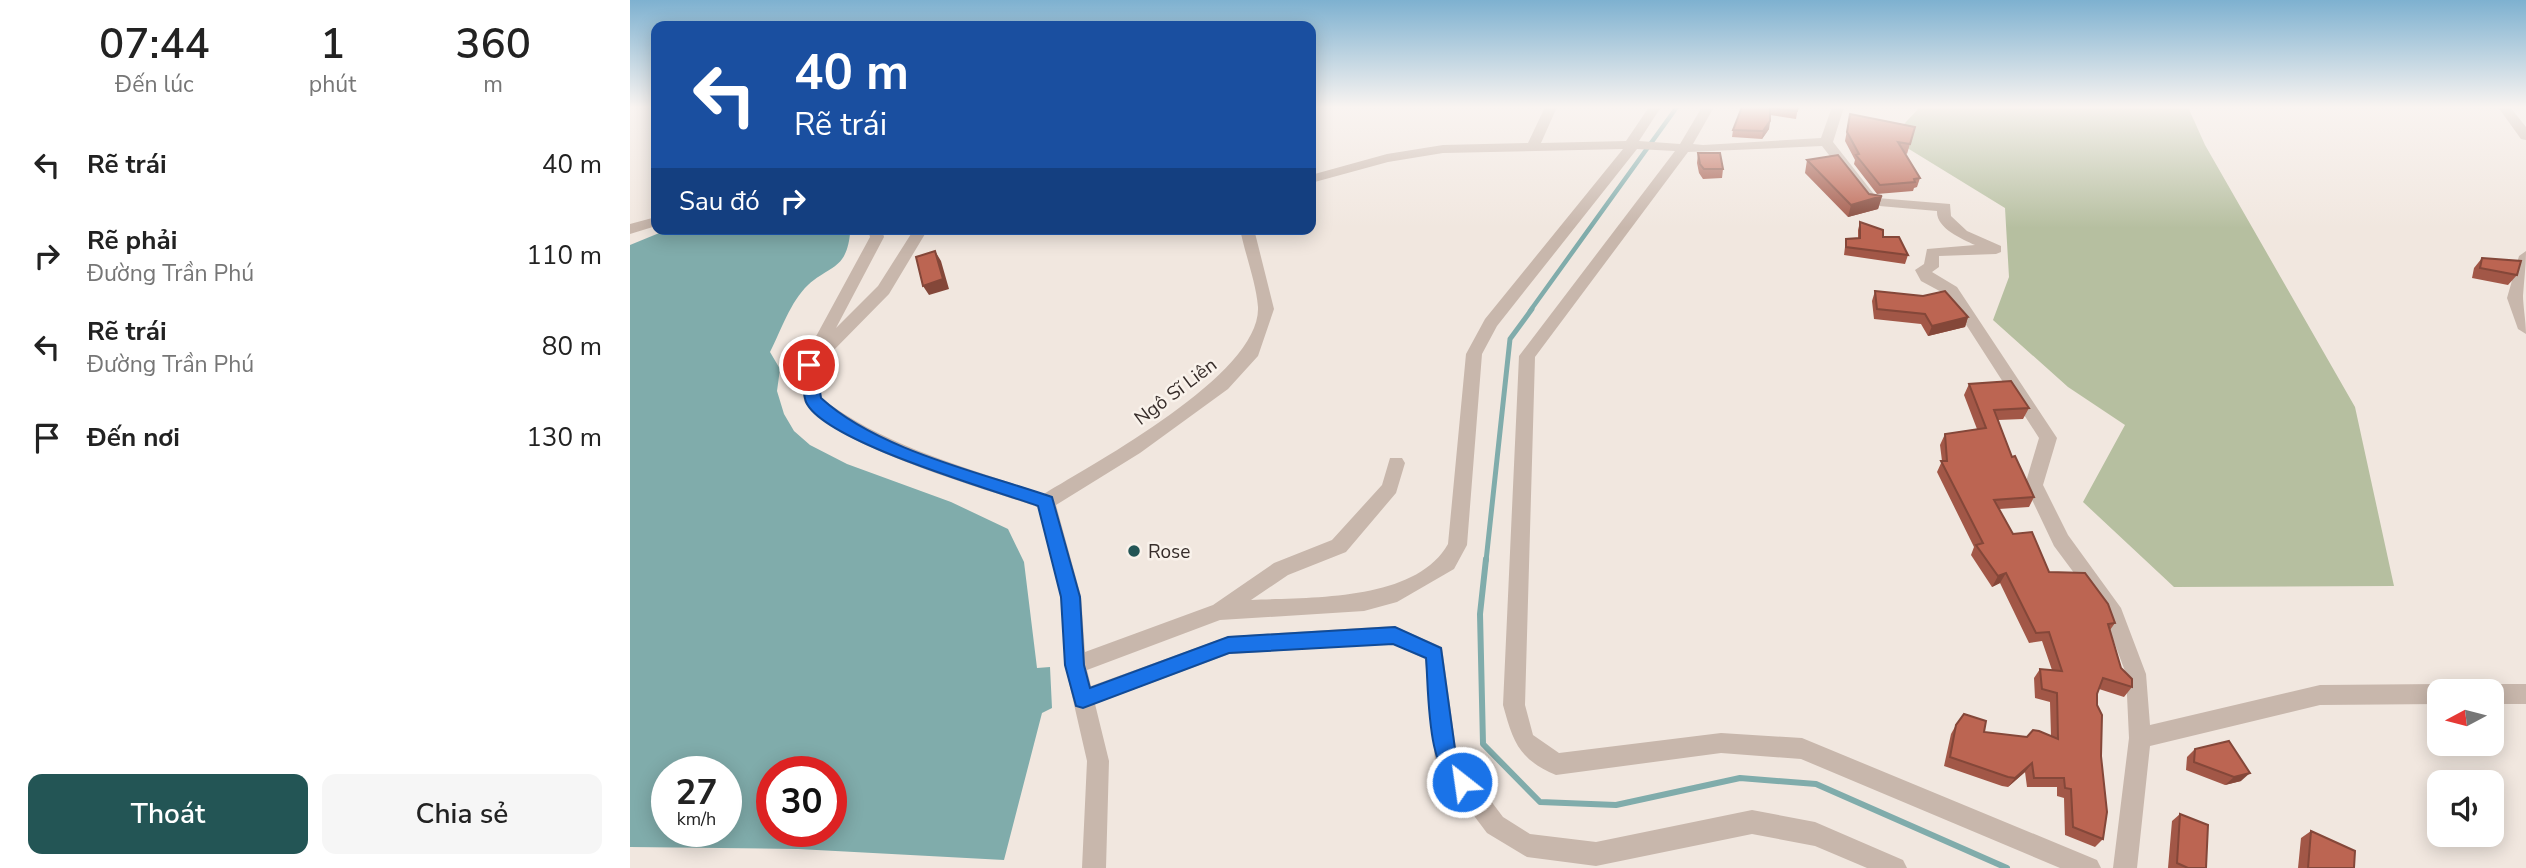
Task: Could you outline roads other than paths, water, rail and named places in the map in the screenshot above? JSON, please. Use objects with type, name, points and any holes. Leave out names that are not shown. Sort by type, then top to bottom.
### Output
[{"type":"street","points":[[1316,178],[1419,152],[1504,148]]},
{"type":"street","points":[[1220,611],[1364,602],[1397,594],[1447,564],[1457,545],[1474,354],[1491,323],[1633,148]]},
{"type":"street","points":[[1680,148],[1527,356],[1514,705],[1524,741],[1556,764],[1721,743],[1802,749],[2090,868]]},
{"type":"street","points":[[1829,148],[1873,202],[1945,207],[1944,217],[1962,234],[1996,249],[1932,252],[1931,267],[1923,270],[1926,277],[1952,291],[2048,438],[2034,485],[2061,540],[2111,608],[2136,674],[2140,738],[2125,868]]},
{"type":"street","points":[[630,229],[651,223]]},
{"type":"street","points":[[876,235],[809,365],[813,401],[835,420],[877,443],[1046,502],[1070,597],[1075,665],[1098,761],[1094,868]]},
{"type":"street","points":[[809,365],[884,290],[917,235]]},
{"type":"street","name":"Ngô Sĩ Liên","points":[[1046,502],[1133,448],[1222,385],[1252,352],[1266,309],[1248,235]]},
{"type":"street","points":[[2526,257],[2515,298],[2526,328]]},
{"type":"street","points":[[1075,665],[1220,611],[1281,569],[1339,546],[1390,488],[1396,463]]},
{"type":"street","points":[[1083,699],[1228,645],[1395,635],[1435,653],[1446,760],[1495,825],[1527,845],[1596,854],[1752,822],[1815,834],[1895,868]]},
{"type":"street","points":[[2140,738],[2320,695],[2427,694]]},
{"type":"street","points":[[2504,694],[2526,694]]},
{"type":"water","points":[[654,235],[850,235],[841,261],[808,285],[796,300],[770,352],[780,369],[777,391],[784,414],[794,431],[810,445],[847,464],[951,502],[1008,529],[1024,562],[1037,668],[1050,667],[1052,708],[1042,713],[1004,860],[798,849],[630,847],[630,245]]},
{"type":"waterway","points":[[1530,311],[1648,148]]},
{"type":"waterway","points":[[1486,561],[1510,339],[1532,309]]},
{"type":"waterway","points":[[1486,559],[1480,614],[1483,744],[1540,802],[1616,805],[1740,778],[1816,784],[2007,868]]},
{"type":"place","name":"Rose","points":[[1134,551]]}]
